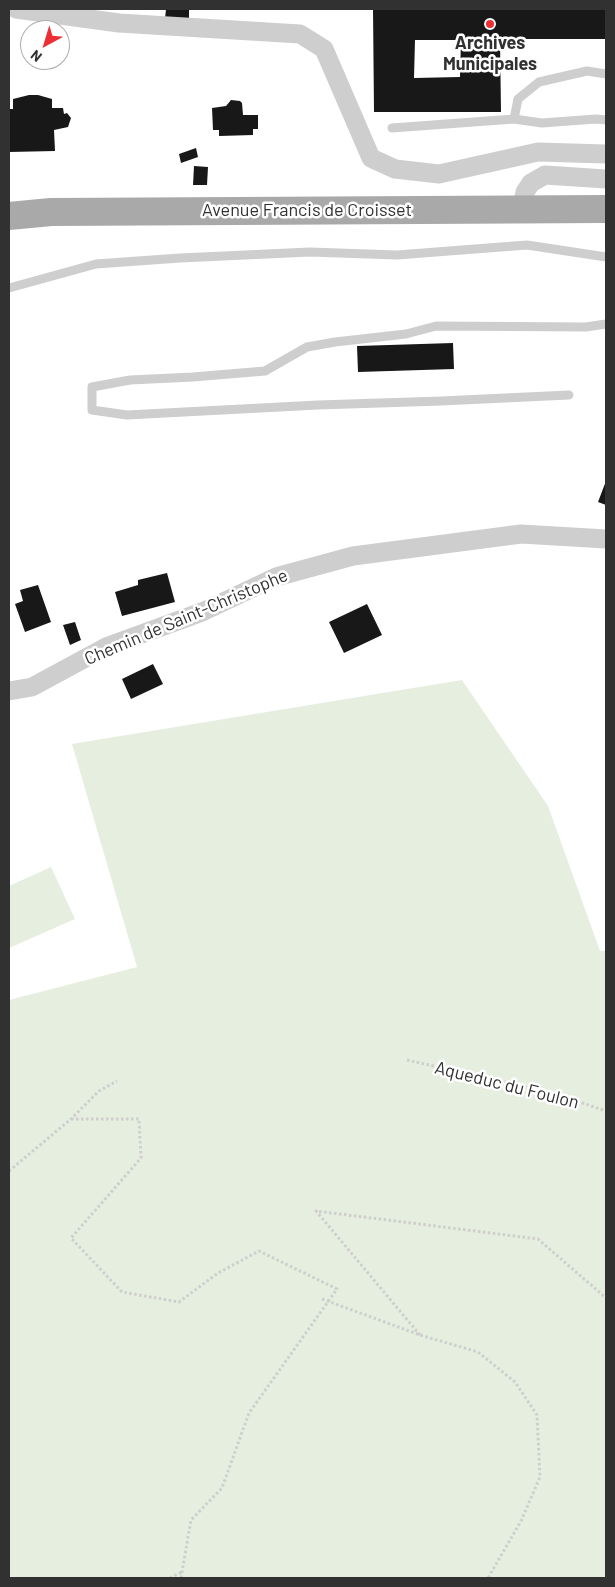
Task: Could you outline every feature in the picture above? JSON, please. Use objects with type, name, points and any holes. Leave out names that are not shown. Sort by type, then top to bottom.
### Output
[{"type":"main road","name":"Avenue Francis de Croisset","points":[[9,216],[51,212],[606,209]]},
{"type":"street","points":[[16,9],[119,23],[300,34],[324,49],[371,158],[396,168],[439,174],[538,152],[606,154]]},
{"type":"street","points":[[522,209],[524,192],[531,183],[545,175],[606,179]]},
{"type":"street","name":"Chemin de Saint-Christophe","points":[[9,691],[32,687],[106,647],[202,612],[276,577],[352,556],[521,534],[606,540]]},
{"type":"lane","points":[[514,119],[518,99],[539,82],[588,71],[606,74]]},
{"type":"lane","points":[[392,128],[514,119],[542,123],[606,120]]},
{"type":"lane","points":[[9,288],[96,264],[180,258],[310,252],[397,255],[527,245],[606,257]]},
{"type":"lane","points":[[569,395],[127,415],[92,410],[92,387],[130,380],[265,371],[307,347],[335,342],[406,334],[436,326],[586,327],[606,324]]},
{"type":"path","name":"Aqueduc du Foulon","points":[[407,1060],[553,1093],[606,1111]]},
{"type":"path","points":[[9,1172],[72,1119],[99,1091],[117,1081]]},
{"type":"path","points":[[72,1119],[139,1118],[141,1158],[71,1238],[122,1292],[179,1302],[218,1273],[259,1251],[337,1290],[249,1413],[222,1488],[191,1520],[181,1578]]},
{"type":"path","points":[[420,1335],[316,1211],[538,1239],[606,1298]]},
{"type":"path","points":[[322,1299],[420,1335],[478,1352],[515,1382],[537,1415],[540,1477],[521,1521],[488,1578]]},
{"type":"path","points":[[170,1578],[182,1572]]},
{"type":"green space","points":[[462,680],[548,806],[600,951],[606,951],[606,1578],[9,1578],[9,1000],[137,967],[72,744]]},
{"type":"green space","points":[[51,867],[75,919],[9,948],[9,886]]},
{"type":"building","points":[[166,9],[189,9],[189,21],[165,19]]},
{"type":"building","points":[[373,9],[606,9],[606,39],[500,39],[501,112],[374,112]],"holes":[[[415,40],[461,40],[460,77],[414,78]]]},
{"type":"building","points":[[38,95],[52,99],[52,108],[63,108],[64,114],[67,113],[71,118],[68,127],[54,130],[55,151],[9,152],[9,109],[13,109],[13,99]]},
{"type":"building","points":[[231,100],[242,103],[243,115],[258,115],[258,129],[253,129],[253,135],[219,136],[219,130],[213,130],[212,108],[226,106]]},
{"type":"building","points":[[196,148],[198,157],[181,163],[179,154]]},
{"type":"building","points":[[194,166],[208,167],[207,185],[193,185]]},
{"type":"building","points":[[453,343],[454,369],[358,372],[357,346]]},
{"type":"building","points":[[606,481],[606,505],[598,502]]},
{"type":"building","points":[[167,573],[175,602],[122,616],[115,592],[138,585],[138,580]]},
{"type":"building","points":[[38,585],[51,622],[25,632],[15,604],[23,601],[20,590]]},
{"type":"building","points":[[367,604],[382,635],[344,653],[329,622]]},
{"type":"building","points":[[75,622],[81,640],[70,645],[63,625]]},
{"type":"building","points":[[153,664],[163,684],[131,699],[122,679]]},
{"type":"place","name":"Archives Municipales","points":[[490,24]]}]
